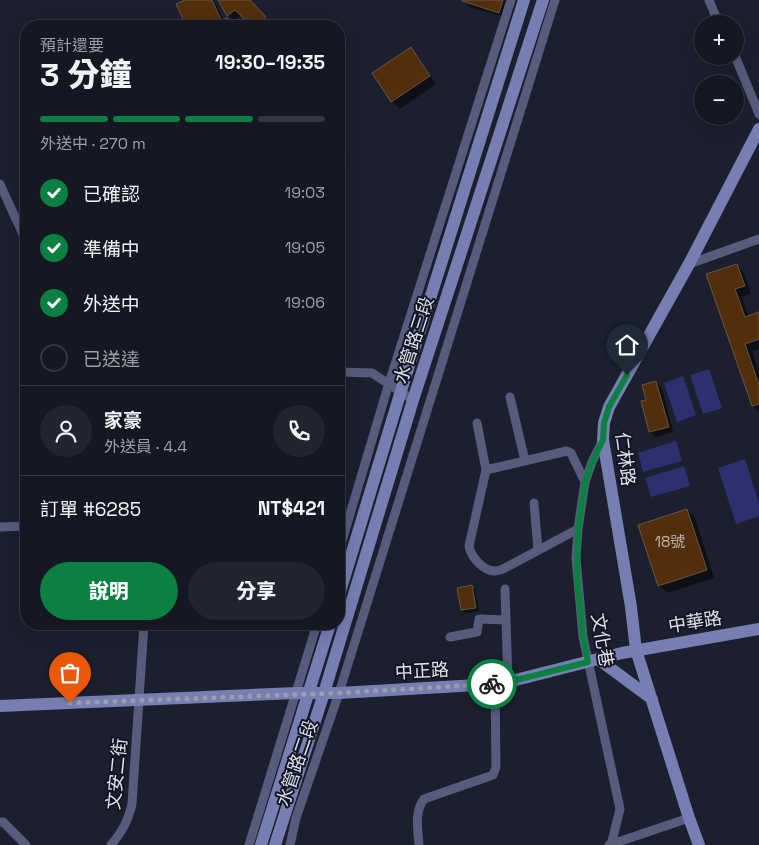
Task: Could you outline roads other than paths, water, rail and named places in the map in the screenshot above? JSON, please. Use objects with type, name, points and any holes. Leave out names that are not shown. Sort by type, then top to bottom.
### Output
[{"type":"street","name":"水管路三段","points":[[345,530],[389,383],[511,0]]},
{"type":"street","name":"水管路三段","points":[[345,575],[524,0]]},
{"type":"street","name":"水管路三段","points":[[345,624],[413,400],[543,0]]},
{"type":"street","name":"水管路三段","points":[[339,693],[555,0]]},
{"type":"street","points":[[708,0],[716,15]]},
{"type":"street","points":[[739,65],[759,114]]},
{"type":"street","name":"仁林路","points":[[636,650],[631,607],[603,440],[604,423],[609,407],[689,264],[759,128]]},
{"type":"street","points":[[0,184],[20,228]]},
{"type":"street","points":[[689,264],[759,240]]},
{"type":"street","points":[[345,372],[372,373],[413,400]]},
{"type":"street","points":[[510,397],[525,461]]},
{"type":"street","points":[[478,423],[486,470],[469,546],[474,559],[485,568],[494,571],[503,569],[578,529]]},
{"type":"street","name":"文化巷","points":[[603,440],[585,482],[578,529],[577,577],[583,637],[593,660],[620,809],[610,845]]},
{"type":"street","points":[[486,470],[567,451],[571,453],[585,482]]},
{"type":"street","points":[[534,503],[538,550]]},
{"type":"street","points":[[0,526],[20,526]]},
{"type":"street","points":[[505,589],[508,682]]},
{"type":"street","points":[[450,637],[477,632],[479,619],[506,620]]},
{"type":"street","name":"中華路","points":[[636,650],[759,629]]},
{"type":"street","name":"文安二街","points":[[111,845],[121,833],[128,820],[132,804],[144,630]]},
{"type":"street","points":[[296,693],[315,630]]},
{"type":"street","points":[[309,694],[328,630]]},
{"type":"street","name":"水管路三段","points":[[324,693],[343,630]]},
{"type":"street","points":[[636,650],[699,845]]},
{"type":"street","name":"中正路","points":[[0,706],[296,693],[339,693],[495,684],[636,650]]},
{"type":"street","points":[[593,660],[652,699]]},
{"type":"street","points":[[419,845],[418,812],[419,805],[424,799],[492,775],[496,767],[495,684]]},
{"type":"street","name":"水管路二段","points":[[249,845],[296,693]]},
{"type":"street","name":"水管路二段","points":[[275,845],[324,693]]},
{"type":"street","name":"水管路二段","points":[[290,845],[296,818],[339,693]]},
{"type":"street","name":"水管路二段","points":[[261,845],[309,694]]},
{"type":"street","points":[[610,845],[689,818]]},
{"type":"street","points":[[0,822],[3,822],[26,845]]}]
